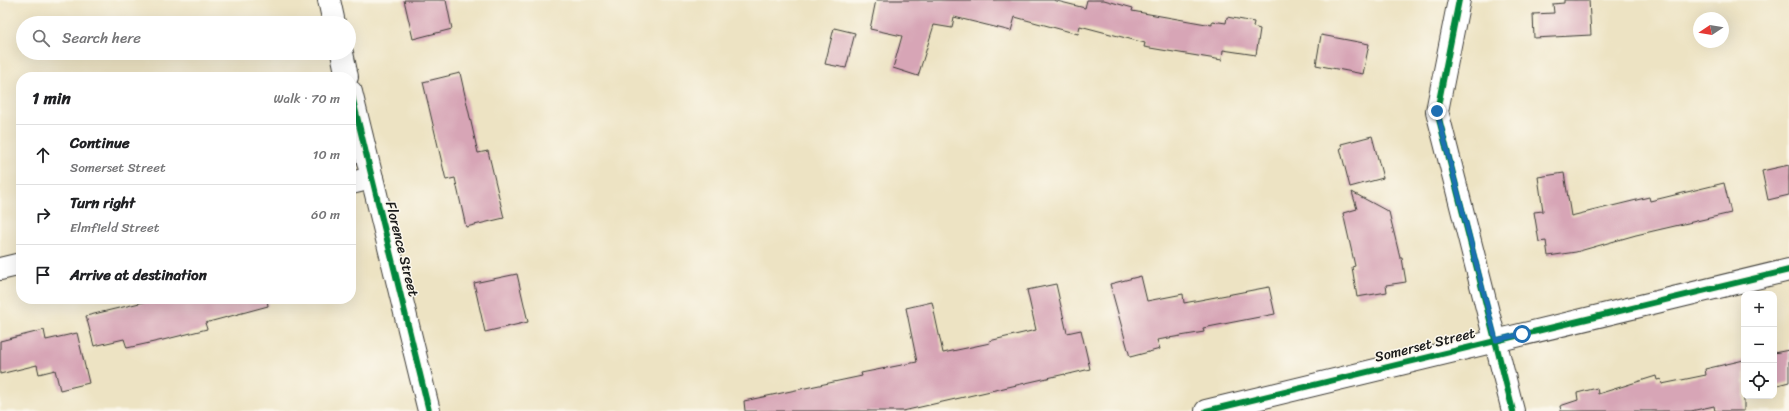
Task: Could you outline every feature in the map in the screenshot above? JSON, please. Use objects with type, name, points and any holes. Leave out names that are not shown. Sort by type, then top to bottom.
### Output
[{"type":"street","points":[[329,0],[332,16]]},
{"type":"street","points":[[1459,0],[1437,111],[1513,411]]},
{"type":"street","points":[[343,60],[346,72]]},
{"type":"street","name":"Florence Street","points":[[356,112],[430,411]]},
{"type":"street","points":[[356,182],[372,178]]},
{"type":"street","points":[[0,269],[16,265]]},
{"type":"street","name":"Somerset Street","points":[[1206,411],[1789,270]]},
{"type":"building","points":[[404,0],[446,0],[452,29],[413,39]]},
{"type":"building","points":[[876,0],[1053,0],[1085,8],[1087,0],[1104,0],[1133,8],[1132,11],[1212,25],[1212,21],[1226,23],[1227,17],[1254,22],[1253,27],[1260,29],[1256,55],[1223,50],[1222,60],[1144,47],[1145,43],[1080,26],[1078,34],[1015,17],[1011,31],[954,17],[952,28],[934,25],[918,76],[893,68],[902,36],[870,29]]},
{"type":"building","points":[[1564,0],[1589,0],[1591,35],[1534,38],[1533,14],[1554,13],[1553,4],[1564,3]]},
{"type":"building","points":[[834,28],[855,33],[846,68],[825,64]]},
{"type":"building","points":[[1321,35],[1369,44],[1363,74],[1316,65]]},
{"type":"building","points":[[460,73],[478,153],[488,151],[504,218],[466,227],[455,178],[446,180],[423,82]]},
{"type":"building","points":[[1372,136],[1383,178],[1350,187],[1340,148],[1342,148],[1341,144]]},
{"type":"building","points":[[1789,165],[1789,195],[1768,200],[1762,171]]},
{"type":"building","points":[[1564,173],[1571,216],[1649,197],[1650,201],[1724,183],[1731,213],[1636,235],[1576,252],[1548,256],[1546,241],[1539,242],[1534,212],[1543,211],[1538,177]]},
{"type":"building","points":[[1352,192],[1389,212],[1400,258],[1402,258],[1406,282],[1386,285],[1387,292],[1357,297],[1352,267],[1355,266],[1343,213],[1357,209]]},
{"type":"building","points":[[517,274],[528,322],[485,332],[474,283]]},
{"type":"building","points":[[1141,276],[1147,301],[1183,294],[1184,303],[1269,287],[1275,314],[1203,328],[1204,332],[1157,340],[1160,349],[1130,357],[1110,284]]},
{"type":"building","points":[[1056,284],[1067,333],[1081,330],[1090,369],[903,411],[745,411],[744,401],[862,376],[861,373],[917,362],[906,308],[932,302],[943,353],[990,343],[989,341],[1036,330],[1027,290]]},
{"type":"building","points":[[135,304],[268,304],[268,306],[205,323],[207,329],[127,348],[124,339],[94,346],[86,316]]},
{"type":"building","points":[[44,330],[46,340],[77,333],[89,383],[60,390],[55,370],[39,374],[37,365],[0,374],[0,341]]},
{"type":"building","points":[[1789,350],[1789,382],[1777,385],[1777,363],[1777,352]]},
{"type":"building","points":[[1741,361],[1741,399],[1744,399],[1744,411],[1715,411],[1714,406],[1691,411],[1561,411],[1560,406],[1578,400],[1577,393],[1597,388],[1598,394],[1656,376],[1657,380],[1661,379],[1662,384],[1706,375],[1705,369]]},
{"type":"cycle path","points":[[1459,0],[1437,111],[1513,411]]},
{"type":"cycle path","points":[[356,112],[429,411]]},
{"type":"cycle path","points":[[1206,411],[1789,270]]},
{"type":"route","points":[[1437,111],[1496,340],[1522,334]]}]
